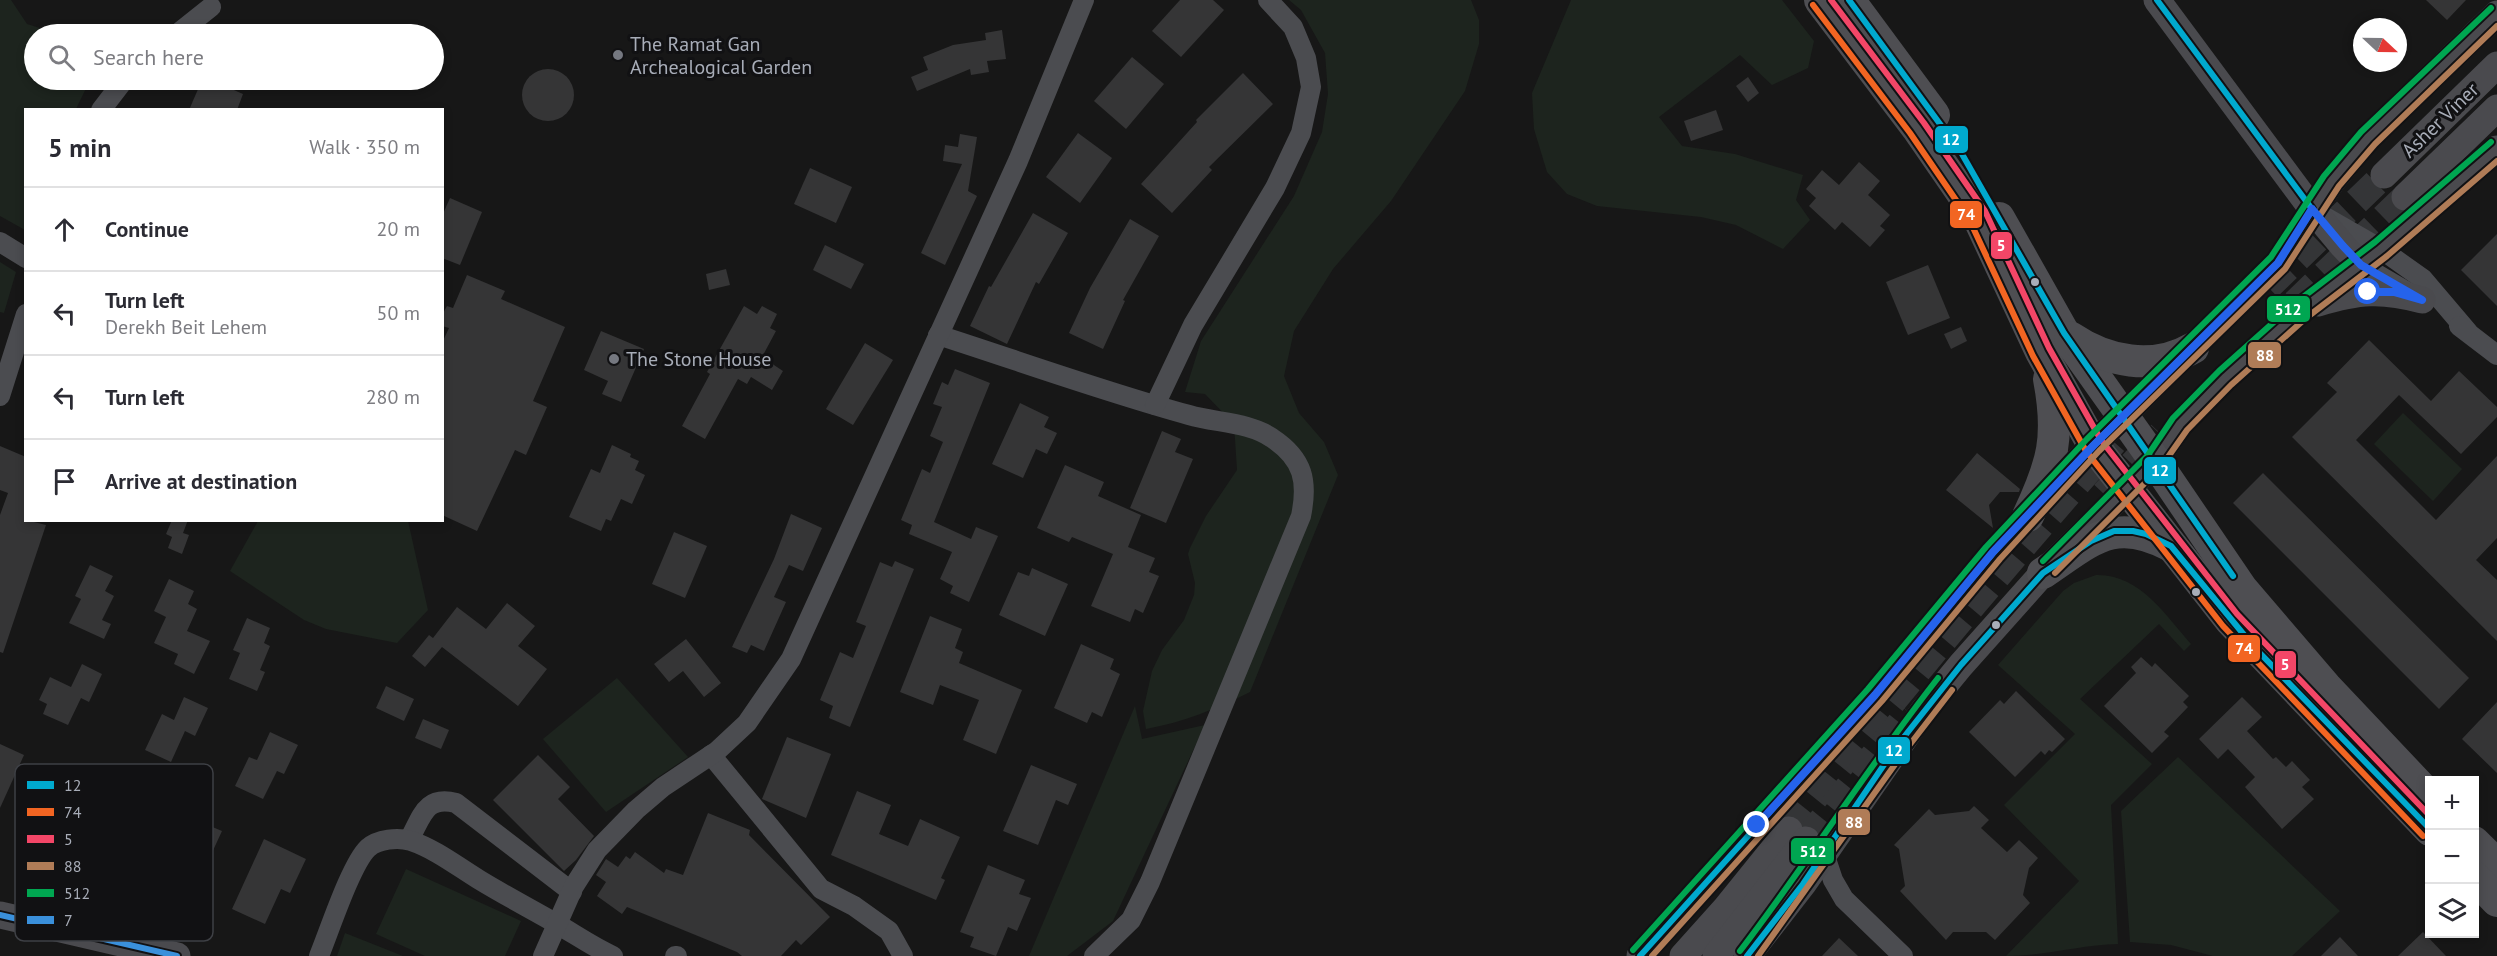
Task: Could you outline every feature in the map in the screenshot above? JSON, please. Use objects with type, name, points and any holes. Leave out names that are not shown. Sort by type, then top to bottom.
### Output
[{"type":"highway","points":[[1820,0],[1928,144],[1977,215],[2052,343],[2123,416],[2258,610],[2374,740],[2425,792]]},
{"type":"highway","points":[[1849,0],[1962,154],[2052,343],[2093,446],[2254,647],[2425,825]]},
{"type":"highway","points":[[2052,343],[2126,360],[2166,360],[2193,348]]},
{"type":"highway","points":[[2028,516],[2047,474],[2055,434],[2049,378],[2052,343]]},
{"type":"highway","points":[[2043,573],[2091,541],[2114,531],[2146,534],[2171,546]]},
{"type":"highway","points":[[2479,846],[2497,865]]},
{"type":"highway","points":[[2479,881],[2497,901]]},
{"type":"main road","points":[[2157,0],[2312,209],[2343,246],[2372,257]]},
{"type":"main road","points":[[1640,956],[1875,695],[1993,552],[2093,446],[2278,263],[2312,209],[2343,166],[2368,138],[2497,14]]},
{"type":"main road","name":"Asher Viner","points":[[2384,175],[2497,65]]},
{"type":"main road","name":"Asher Viner","points":[[2405,197],[2497,108]]},
{"type":"main road","points":[[1716,956],[1806,841],[1896,747],[1961,665],[2043,573],[2155,461],[2180,424],[2225,378],[2300,311],[2372,257],[2497,149]]},
{"type":"main road","points":[[2300,311],[2336,298],[2368,292],[2394,292],[2422,300]]},
{"type":"main road","points":[[1683,956],[1726,908],[1806,841]]},
{"type":"main road","points":[[1747,956],[1806,841]]},
{"type":"main road","points":[[0,915],[15,918]]},
{"type":"main road","points":[[112,941],[177,956]]},
{"type":"street","points":[[543,956],[572,892],[597,850],[636,810],[663,787],[711,755],[747,723],[791,659],[1018,161],[1084,0]]},
{"type":"street","points":[[1155,405],[1193,325],[1275,188],[1301,133],[1311,87],[1306,58],[1293,27],[1268,0]]},
{"type":"street","points":[[190,24],[211,7]]},
{"type":"street","points":[[103,108],[116,90]]},
{"type":"street","points":[[0,242],[24,257]]},
{"type":"street","points":[[2372,257],[2422,300],[2497,355]]},
{"type":"street","points":[[2372,257],[2423,279],[2468,332]]},
{"type":"street","points":[[0,396],[24,320]]},
{"type":"street","points":[[938,334],[1191,416],[1255,429],[1272,437],[1290,453],[1302,474],[1306,493],[1301,516],[1150,882],[1131,920],[1094,956]]},
{"type":"street","points":[[711,755],[821,890],[854,906],[889,931],[903,956]]},
{"type":"street","points":[[410,840],[424,811],[435,801],[444,800],[456,803],[572,892]]},
{"type":"street","points":[[319,956],[345,890],[368,848],[378,842],[394,839],[410,840],[430,849],[517,903],[557,924],[589,945],[613,956]]},
{"type":"street","points":[[1806,841],[1844,899],[1903,956]]},
{"type":"shaded area","points":[[0,0],[11,0],[27,24],[24,24],[24,90],[85,90],[76,108],[24,108],[24,229],[0,216]]},
{"type":"shaded area","points":[[1289,0],[1471,0],[1479,20],[1479,44],[1465,91],[1391,201],[1333,269],[1294,331],[1284,376],[1299,413],[1324,442],[1338,475],[1250,692],[1200,714],[1146,729],[1143,711],[1152,671],[1162,650],[1184,620],[1194,595],[1195,583],[1188,554],[1190,548],[1206,516],[1237,470],[1234,424],[1205,394],[1185,392],[1201,341],[1294,196],[1322,132],[1328,94],[1325,53],[1301,10]]},
{"type":"shaded area","points":[[1571,0],[1782,0],[1814,41],[1808,68],[1772,85],[1740,55],[1659,117],[1682,146],[1735,154],[1803,175],[1796,200],[1810,220],[1783,249],[1736,225],[1701,217],[1597,206],[1567,194],[1547,172],[1534,129],[1532,93]]},
{"type":"shaded area","points":[[0,262],[16,272],[4,313],[0,312]]},
{"type":"shaded area","points":[[2403,413],[2462,469],[2433,501],[2374,444]]},
{"type":"shaded area","points":[[257,522],[408,522],[428,610],[397,643],[326,629],[304,620],[230,571]]},
{"type":"shaded area","points":[[2096,575],[2112,576],[2139,589],[2161,609],[2191,644],[2184,651],[2159,624],[2080,699],[2152,764],[2111,805],[2118,944],[2006,956],[2079,881],[2004,805],[2075,734],[1998,665],[2063,591],[2074,583]]},
{"type":"shaded area","points":[[617,678],[688,757],[606,812],[543,739]]},
{"type":"shaded area","points":[[1135,706],[1142,739],[1205,725],[1113,921],[1067,956],[1029,956]]},
{"type":"shaded area","points":[[2178,757],[2340,911],[2292,956],[2213,956],[2171,945],[2130,942],[2121,811]]},
{"type":"shaded area","points":[[406,869],[521,921],[505,956],[425,956],[376,934]]},
{"type":"shaded area","points":[[345,933],[403,956],[337,956]]},
{"type":"building","points":[[1180,0],[1213,0],[1224,10],[1181,57],[1152,31]]},
{"type":"building","points":[[2426,0],[2466,0],[2447,20]]},
{"type":"building","points":[[1002,30],[1006,59],[987,61],[989,72],[971,75],[970,69],[917,91],[911,77],[928,70],[923,57],[953,45],[986,40],[985,33]]},
{"type":"building","points":[[1132,57],[1164,84],[1126,129],[1094,101]]},
{"type":"building","points":[[543,69],[553,69],[563,73],[570,80],[574,95],[570,110],[563,117],[553,121],[543,121],[533,117],[526,110],[522,100],[522,90],[526,80],[533,73]]},
{"type":"building","points":[[1243,73],[1273,104],[1209,167],[1212,170],[1172,213],[1141,184],[1197,122],[1196,120]]},
{"type":"building","points":[[1748,77],[1759,93],[1748,102],[1736,86]]},
{"type":"building","points":[[198,90],[234,90],[243,94],[238,108],[190,108]]},
{"type":"building","points":[[1716,110],[1723,130],[1691,141],[1684,121]]},
{"type":"building","points":[[1078,133],[1112,158],[1080,203],[1046,177]]},
{"type":"building","points":[[960,134],[977,137],[968,191],[977,196],[945,265],[921,253],[962,164],[943,161],[945,145],[958,147]]},
{"type":"building","points":[[1859,162],[1880,181],[1868,195],[1890,215],[1880,226],[1885,230],[1870,247],[1842,222],[1835,230],[1809,206],[1816,198],[1806,189],[1822,170],[1839,185]]},
{"type":"building","points":[[810,168],[852,187],[836,223],[794,204]]},
{"type":"building","points":[[450,198],[482,212],[460,265],[444,259],[444,212]]},
{"type":"building","points":[[1033,213],[1068,233],[1039,284],[1036,282],[1007,344],[970,326],[989,286],[991,287]]},
{"type":"building","points":[[1130,219],[1159,236],[1123,300],[1125,301],[1103,349],[1069,333],[1090,288]]},
{"type":"building","points":[[2497,234],[2497,306],[2461,270]]},
{"type":"building","points":[[825,245],[864,264],[851,289],[813,270]]},
{"type":"building","points":[[1928,265],[1950,318],[1908,335],[1886,282]]},
{"type":"building","points":[[726,269],[730,285],[709,290],[706,274]]},
{"type":"building","points":[[467,275],[505,291],[501,299],[565,327],[533,401],[547,407],[526,455],[515,450],[477,531],[444,516],[444,339],[449,328],[444,327],[444,311],[447,306],[453,308]]},
{"type":"building","points":[[744,306],[757,314],[762,306],[777,314],[770,328],[776,331],[762,357],[783,371],[772,390],[751,377],[747,384],[738,379],[705,439],[682,426],[710,374],[707,372]]},
{"type":"building","points":[[1961,327],[1967,341],[1951,349],[1944,334]]},
{"type":"building","name":"The Stone House","points":[[601,331],[644,349],[621,402],[602,394],[608,381],[584,370]]},
{"type":"building","points":[[2369,340],[2431,401],[2459,371],[2497,407],[2497,417],[2461,454],[2399,395],[2356,440],[2436,520],[2497,456],[2497,538],[2476,560],[2497,580],[2497,641],[2292,437],[2337,392],[2327,383]]},
{"type":"building","points":[[865,343],[893,360],[853,425],[826,409]]},
{"type":"building","points":[[955,369],[990,383],[934,522],[971,539],[976,527],[998,536],[969,602],[950,593],[953,586],[940,579],[952,552],[909,534],[912,525],[901,520],[922,469],[930,473],[943,442],[930,436],[942,407],[933,404],[942,382],[948,385]]},
{"type":"building","points":[[1020,403],[1049,417],[1044,427],[1057,433],[1047,454],[1036,449],[1023,478],[992,464]]},
{"type":"building","points":[[1162,431],[1181,439],[1175,452],[1193,459],[1166,523],[1130,508]]},
{"type":"building","points":[[612,445],[631,454],[630,457],[639,461],[635,470],[645,475],[632,504],[621,499],[611,521],[606,519],[601,531],[569,517],[591,469],[600,473]]},
{"type":"building","points":[[0,446],[24,456],[24,522],[46,525],[3,653],[0,652],[0,515],[8,493],[0,490]]},
{"type":"building","points":[[1977,453],[2020,489],[2019,492],[2000,492],[1989,505],[1993,528],[1946,490]]},
{"type":"building","points":[[1065,465],[1104,482],[1098,496],[1141,515],[1128,547],[1155,558],[1149,572],[1159,576],[1143,613],[1135,609],[1130,622],[1091,606],[1113,554],[1072,537],[1069,542],[1037,528]]},
{"type":"building","points":[[2263,473],[2469,678],[2439,709],[2233,503]]},
{"type":"building","points":[[791,514],[822,528],[803,571],[789,565],[774,597],[786,602],[764,651],[751,645],[747,653],[732,647],[774,559]]},
{"type":"building","points":[[171,522],[187,522],[183,533],[189,535],[182,554],[168,548],[172,537],[166,534]]},
{"type":"building","points":[[674,532],[707,546],[685,598],[652,584]]},
{"type":"building","points":[[895,561],[914,569],[850,727],[829,718],[833,706],[820,700],[840,652],[853,658],[866,626],[856,622],[880,562],[892,567]]},
{"type":"building","points":[[90,565],[113,576],[105,591],[114,596],[102,620],[111,624],[104,639],[69,623],[81,599],[75,596]]},
{"type":"building","points":[[1032,568],[1068,584],[1045,636],[999,615],[1018,572],[1029,576]]},
{"type":"building","points":[[169,579],[194,591],[188,604],[197,609],[187,631],[210,641],[194,674],[174,664],[178,654],[154,643],[166,617],[154,611]]},
{"type":"building","points":[[507,603],[535,626],[518,646],[547,669],[518,706],[442,647],[425,667],[412,656],[429,635],[433,638],[457,607],[486,629]]},
{"type":"building","points":[[930,616],[962,629],[955,648],[963,652],[959,663],[1022,690],[996,754],[963,740],[979,700],[940,685],[933,705],[900,692]]},
{"type":"building","points":[[247,618],[270,628],[264,643],[270,646],[260,670],[265,672],[257,691],[229,679],[240,653],[233,650]]},
{"type":"building","points":[[686,639],[721,683],[704,697],[683,671],[669,682],[654,664]]},
{"type":"building","points":[[1081,644],[1114,659],[1110,669],[1120,674],[1102,717],[1092,712],[1087,723],[1054,708]]},
{"type":"building","points":[[2141,657],[2152,667],[2155,663],[2189,696],[2183,702],[2188,707],[2164,732],[2169,736],[2152,753],[2104,706],[2136,673],[2131,667]]},
{"type":"building","points":[[82,664],[102,674],[89,702],[81,698],[68,725],[43,714],[47,704],[39,700],[50,677],[71,687]]},
{"type":"building","points":[[386,686],[414,699],[404,721],[376,708]]},
{"type":"building","points":[[2016,691],[2065,739],[2052,752],[2049,750],[2045,755],[2041,751],[2015,777],[1969,732],[2000,700],[2004,704]]},
{"type":"building","points":[[184,697],[208,708],[195,736],[185,731],[171,762],[145,750],[162,714],[174,720]]},
{"type":"building","points":[[2242,697],[2262,717],[2247,731],[2273,759],[2276,757],[2286,767],[2292,761],[2310,780],[2302,787],[2314,799],[2282,829],[2245,787],[2255,777],[2228,749],[2218,759],[2199,739]]},
{"type":"building","points":[[2497,702],[2497,773],[2462,739]]},
{"type":"building","points":[[423,719],[449,730],[441,749],[415,738]]},
{"type":"building","points":[[270,732],[298,745],[284,774],[277,771],[263,799],[235,786],[249,757],[257,760]]},
{"type":"building","points":[[787,737],[831,754],[806,818],[762,799]]},
{"type":"building","points":[[0,744],[24,755],[20,764],[15,764],[15,775],[0,808]]},
{"type":"building","points":[[538,755],[570,787],[558,799],[594,836],[576,860],[564,871],[493,800]]},
{"type":"building","points":[[1031,765],[1077,784],[1068,805],[1056,800],[1038,845],[1003,831]]},
{"type":"building","points":[[857,791],[891,805],[879,834],[908,846],[920,819],[960,837],[941,878],[945,880],[936,900],[831,855]]},
{"type":"building","points":[[1974,806],[1989,820],[1981,828],[2007,852],[2019,840],[2038,858],[2029,868],[2023,895],[2030,903],[1995,940],[1986,932],[1953,932],[1946,940],[1900,891],[1905,886],[1899,849],[1894,845],[1929,809],[1935,815],[1969,811]]},
{"type":"building","points":[[708,813],[750,830],[749,835],[830,917],[801,945],[796,940],[781,956],[742,956],[627,907],[622,914],[597,896],[606,882],[596,875],[606,859],[618,867],[626,856],[630,859],[635,852],[664,873],[666,869],[683,875]]},
{"type":"building","points":[[213,827],[222,831],[213,850]]},
{"type":"building","points":[[264,839],[306,859],[290,893],[281,889],[265,924],[232,909]]},
{"type":"building","points":[[988,865],[1025,880],[1019,894],[1031,898],[1017,931],[1008,927],[996,956],[970,947],[974,937],[960,932]]},
{"type":"building","points":[[2423,932],[2425,938],[2429,938],[2446,956],[2398,956]]},
{"type":"building","points":[[2340,937],[2358,956],[2321,956]]},
{"type":"building","points":[[1839,938],[1858,956],[1822,956]]},
{"type":"tunnel","points":[[2268,287],[2384,175]]},
{"type":"tunnel","points":[[2295,303],[2405,197]]},
{"type":"tunnel","points":[[2104,494],[2161,434]]},
{"type":"tunnel","points":[[1789,830],[1949,634],[2114,442]]},
{"type":"tunnel","points":[[1806,840],[1909,712]]},
{"type":"transit line","name":"5","points":[[1831,0],[1924,123],[1985,211],[2049,348],[2101,440],[2237,614],[2425,811]]},
{"type":"transit line","name":"12","points":[[1849,0],[1962,154],[2064,333],[2233,576]]},
{"type":"transit line","name":"12","points":[[1640,956],[1875,695],[1993,553],[2093,445],[2278,263],[2312,209],[2157,0]]},
{"type":"transit line","name":"74","points":[[1813,5],[1910,133],[1969,219],[2033,356],[2086,451],[2223,626],[2423,836]]},
{"type":"transit line","name":"512","points":[[1633,950],[1868,689],[1986,547],[2087,439],[2271,257],[2324,176],[2361,132],[2491,8]]},
{"type":"transit line","name":"88","points":[[1652,956],[1882,701],[2000,559],[2099,451],[2285,269],[2339,186],[2375,144],[2497,26]]},
{"type":"transit line","name":"512","points":[[2043,561],[2148,455],[2173,418],[2219,371],[2294,304],[2375,242],[2491,142]]},
{"type":"transit line","name":"88","points":[[2055,573],[2161,467],[2187,430],[2231,385],[2306,318],[2387,256],[2497,161]]},
{"type":"transit line","name":"12","points":[[1747,956],[1803,884],[1896,747],[1961,665],[2043,573],[2091,541],[2114,531],[2146,534],[2171,546],[2254,647],[2425,824]]},
{"type":"transit line","name":"512","points":[[1740,951],[1938,678]]},
{"type":"transit line","name":"88","points":[[1758,956],[1901,756],[1952,690]]},
{"type":"transit line","name":"7","points":[[0,915],[15,918]]},
{"type":"transit line","name":"7","points":[[112,941],[177,956]]},
{"type":"place","name":"The Ramat Gan Archealogical Garden","points":[[618,55]]},
{"type":"place","name":"The Stone House","points":[[614,359]]},
{"type":"route","points":[[1757,825],[1875,695],[1993,552],[2093,446],[2278,263],[2296,238],[2312,209],[2361,265],[2422,300],[2394,292],[2368,292]]}]
